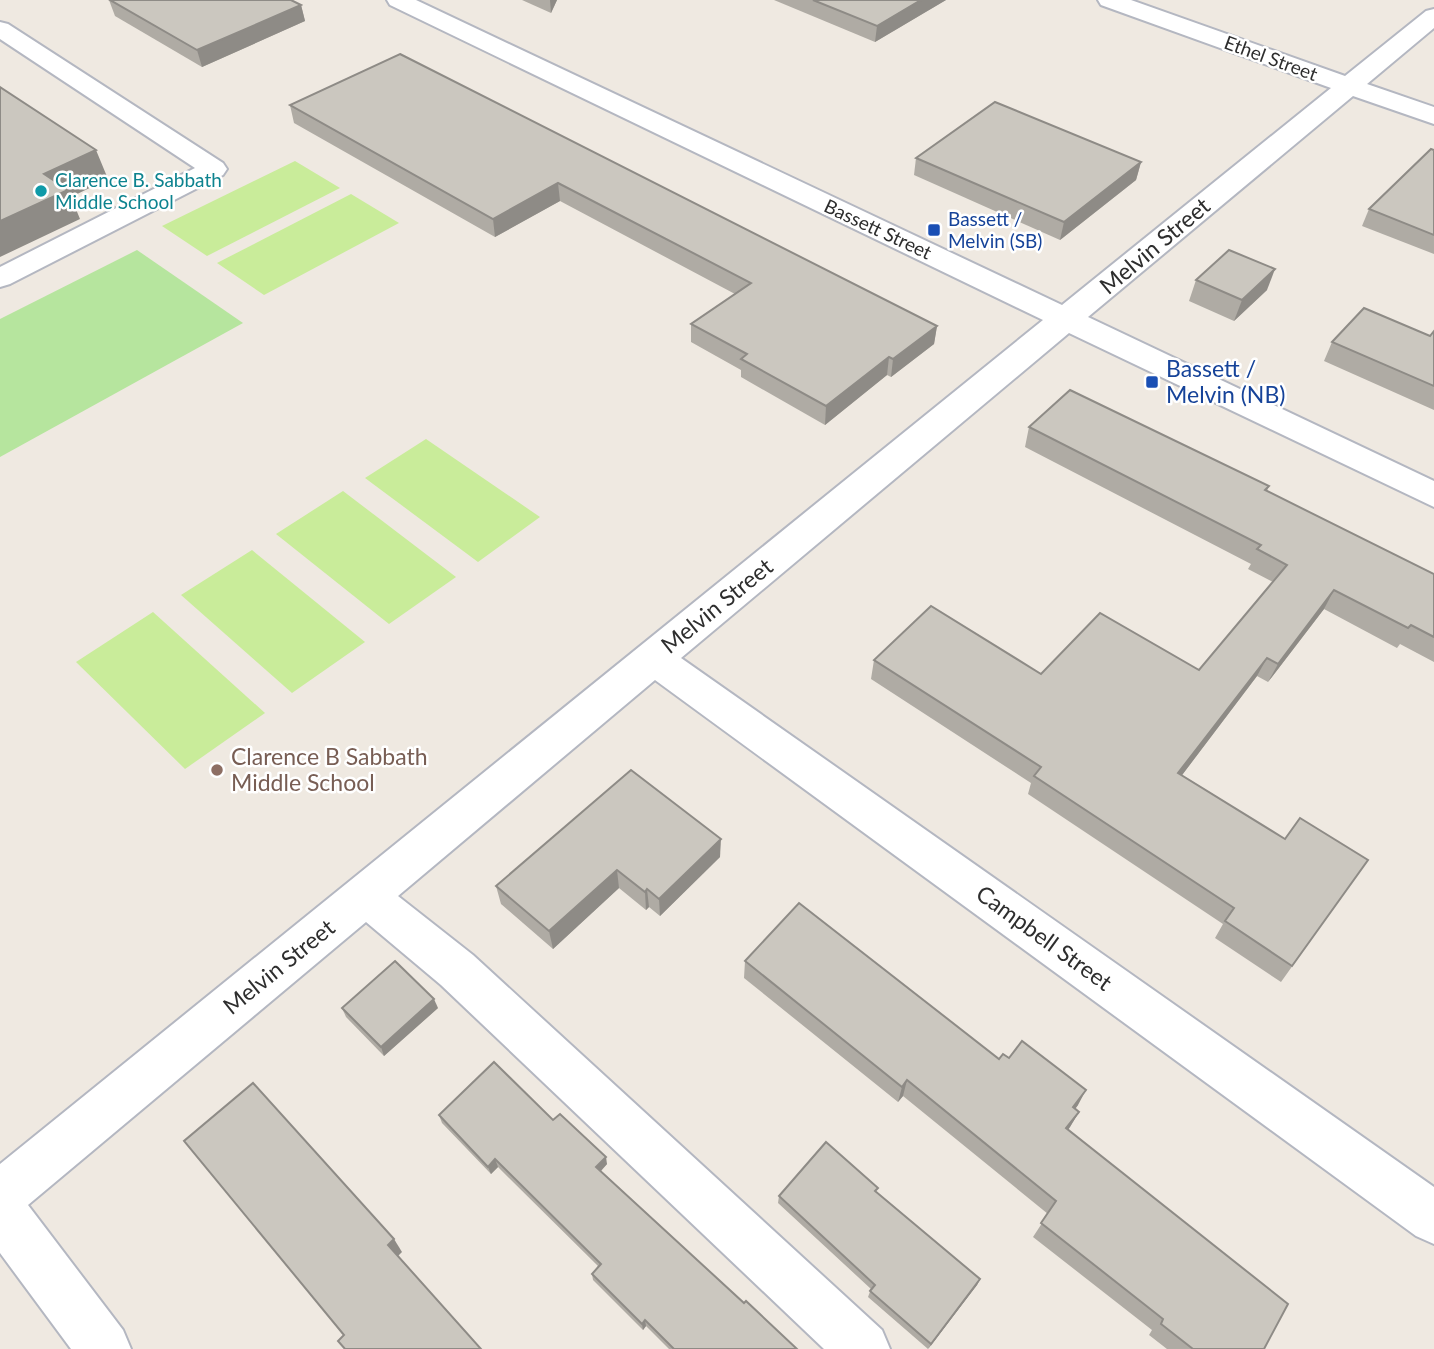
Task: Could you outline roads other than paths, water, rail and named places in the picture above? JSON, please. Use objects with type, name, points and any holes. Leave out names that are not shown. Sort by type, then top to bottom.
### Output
[{"type":"street","name":"Bassett Street","points":[[398,0],[1434,495]]},
{"type":"street","name":"Ethel Street","points":[[1109,0],[1434,116]]},
{"type":"street","name":"Melvin Street","points":[[0,1196],[1434,16]]},
{"type":"street","points":[[0,29],[214,169],[0,278]]},
{"type":"street","name":"Campbell Street","points":[[654,659],[1434,1217]]},
{"type":"street","points":[[366,895],[457,970],[863,1349]]},
{"type":"street","points":[[0,1210],[104,1349]]},
{"type":"place","name":"Clarence B. Sabbath Middle School","points":[[41,191]]},
{"type":"place","name":"Bassett / Melvin (SB)","points":[[934,230]]},
{"type":"place","name":"Bassett / Melvin (NB)","points":[[1152,382]]},
{"type":"place","name":"Clarence B Sabbath Middle School","points":[[217,770]]}]
